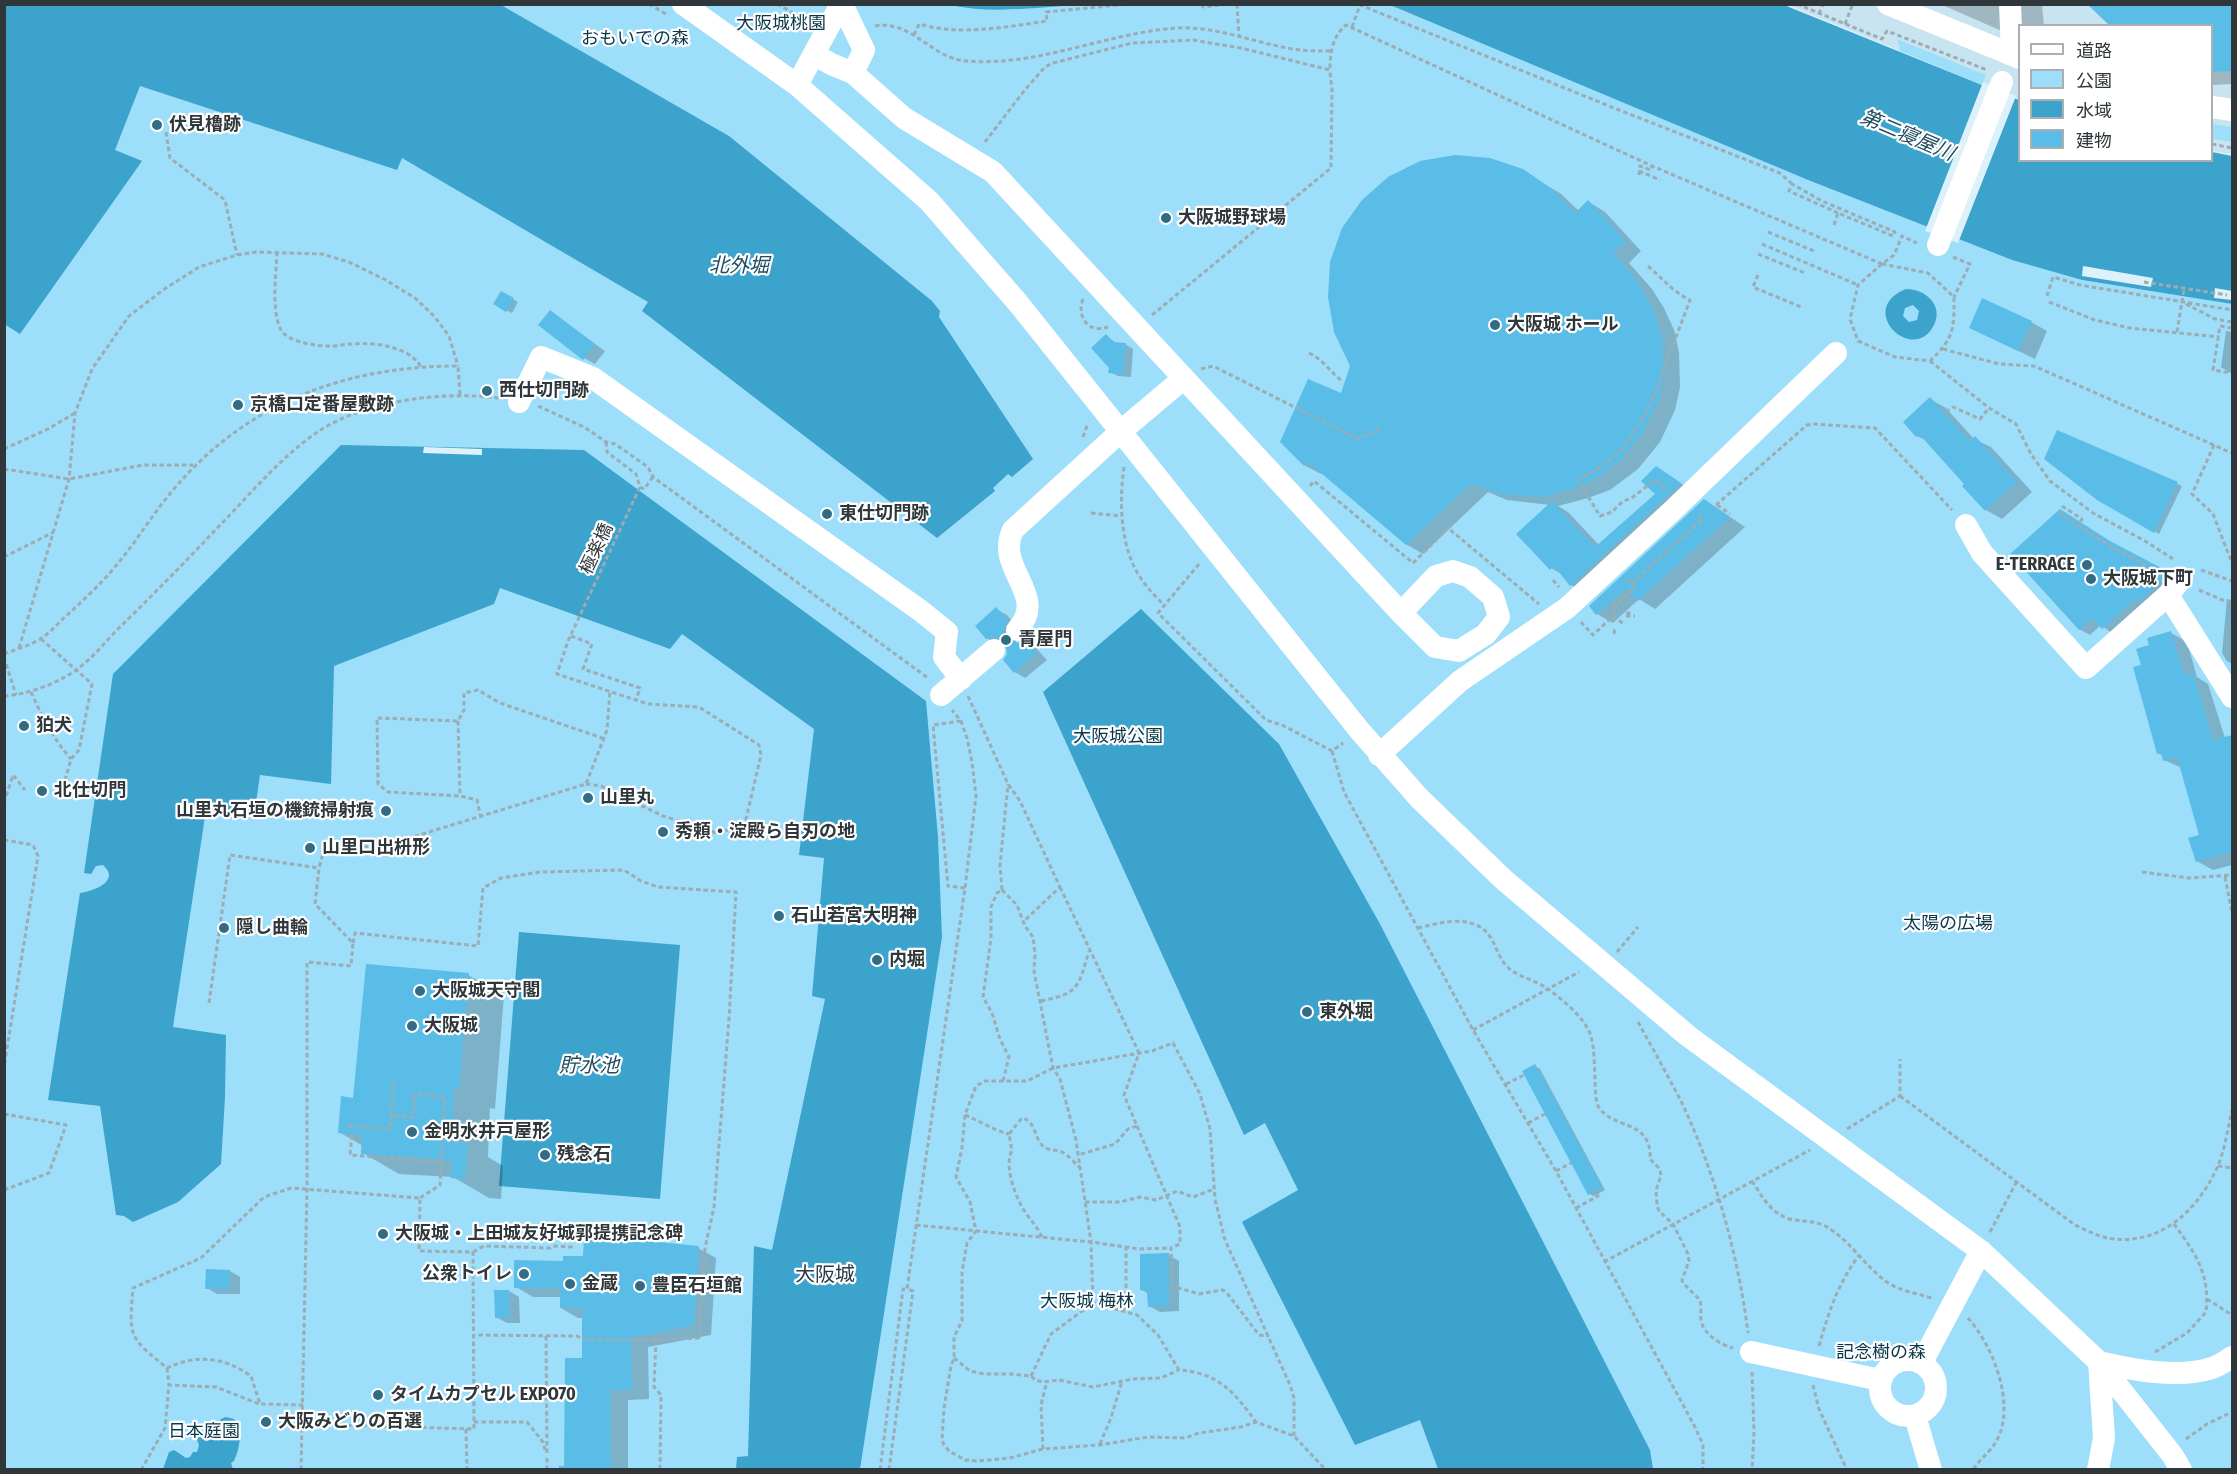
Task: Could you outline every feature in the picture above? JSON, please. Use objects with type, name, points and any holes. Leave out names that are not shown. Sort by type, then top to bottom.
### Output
[{"type":"street","points":[[683,4],[797,86],[929,201],[1018,303],[1360,731],[1419,798],[1503,879],[1688,1036],[1830,1140],[1981,1240],[2099,1362],[2173,1458]]},
{"type":"street","points":[[797,86],[841,4]]},
{"type":"street","points":[[841,4],[864,50],[853,73]]},
{"type":"street","points":[[1888,4],[2016,56],[2010,4]]},
{"type":"street","points":[[814,54],[853,73],[904,118],[993,172],[1137,327],[1196,376],[1401,613]]},
{"type":"street","points":[[1937,248],[1997,77]]},
{"type":"street","points":[[2213,107],[2232,110]]},
{"type":"street","points":[[1379,754],[1460,681],[1560,612],[1672,511],[1836,353]]},
{"type":"street","points":[[519,402],[541,357],[593,378],[921,611],[947,632],[944,657],[961,680]]},
{"type":"street","points":[[1017,630],[1024,623],[1028,603],[1009,556],[1009,539],[1013,530],[1120,432],[1196,376]]},
{"type":"street","points":[[1960,519],[1982,553],[2086,668],[2178,576],[2232,697]]},
{"type":"street","points":[[941,695],[994,650]]},
{"type":"street","points":[[1922,1362],[1952,1306],[1981,1240]]},
{"type":"street","points":[[1751,1352],[1880,1380]]},
{"type":"street","points":[[2099,1362],[2134,1371],[2183,1372],[2211,1368],[2232,1357]]},
{"type":"street","points":[[1910,1359],[1922,1362],[1931,1370],[1936,1380],[1933,1402],[1925,1411],[1915,1416],[1903,1416],[1892,1411],[1884,1403],[1880,1392],[1880,1380],[1886,1369],[1897,1361],[1910,1359]]},
{"type":"street","points":[[2098,1470],[2104,1438],[2099,1362]]},
{"type":"street","points":[[1915,1416],[1931,1470]]},
{"type":"path","points":[[777,4],[811,22]]},
{"type":"path","points":[[914,35],[919,24],[942,29],[1005,26],[1047,21],[1046,12],[1128,4]]},
{"type":"path","points":[[1202,4],[1203,7],[1229,4]]},
{"type":"path","points":[[1237,4],[1239,36]]},
{"type":"path","points":[[1797,4],[1882,39],[1887,30],[1997,77]]},
{"type":"path","points":[[1819,14],[1823,4]]},
{"type":"path","points":[[1352,27],[1360,5],[1780,173],[1792,184],[1822,201],[1895,232],[1893,236],[1789,191],[1792,184]]},
{"type":"path","points":[[1845,24],[1852,6]]},
{"type":"path","points":[[871,27],[889,25],[914,35],[938,53],[951,59],[988,62],[1017,60],[1111,38],[1178,28],[1239,36],[1294,49],[1330,51]]},
{"type":"path","points":[[1137,327],[1331,168],[1330,51],[1346,25],[1652,166],[1882,264],[1928,273],[1954,297]]},
{"type":"path","points":[[982,146],[1024,91],[1046,67],[1053,63],[1122,45],[1156,40],[1193,40],[1240,48],[1330,70]]},
{"type":"path","points":[[166,132],[171,158],[225,200],[237,255]]},
{"type":"path","points":[[2213,144],[2232,148]]},
{"type":"path","points":[[1638,170],[1640,166],[1651,170],[1652,166]]},
{"type":"path","points":[[1638,170],[1639,175]]},
{"type":"path","points":[[1638,170],[1660,180]]},
{"type":"path","points":[[1834,225],[1838,213]]},
{"type":"path","points":[[1768,232],[1814,251]]},
{"type":"path","points":[[1930,362],[1943,348],[1954,326],[1954,297],[1970,264],[1937,248],[1902,236],[1894,255],[1858,285],[1850,319],[1858,341],[1895,357],[1930,362],[1989,408],[2016,424],[2031,454],[2050,481],[2093,513],[2145,541],[2178,576]]},
{"type":"path","points":[[1762,244],[1858,285]]},
{"type":"path","points":[[19,648],[69,479],[75,413],[92,369],[129,316],[163,290],[199,267],[237,255],[256,252],[322,254],[349,262],[384,279],[415,298],[434,316],[449,336],[458,366],[460,395]]},
{"type":"path","points":[[277,252],[275,305],[281,329],[287,336],[328,346],[378,345],[396,349],[416,357],[421,367]]},
{"type":"path","points":[[1758,254],[1805,273]]},
{"type":"path","points":[[1648,266],[1670,287],[1690,300],[1651,403],[1637,427],[1623,449],[1604,465],[1578,480],[1600,516],[1612,512],[1622,502],[1655,480],[1673,494]]},
{"type":"path","points":[[1758,275],[1753,287],[1801,308]]},
{"type":"path","points":[[2047,296],[2053,277],[2080,285],[2232,310]]},
{"type":"path","points":[[2144,282],[2227,295]]},
{"type":"path","points":[[2177,332],[2184,289]]},
{"type":"path","points":[[2049,302],[2095,320],[2130,328],[2218,337]]},
{"type":"path","points":[[2182,302],[2215,319],[2232,322]]},
{"type":"path","points":[[2232,328],[2220,326],[2213,370],[2232,373]]},
{"type":"path","points":[[1943,348],[2000,364],[2034,366],[2232,453]]},
{"type":"path","points":[[1309,353],[1323,360],[1330,371],[1343,382]]},
{"type":"path","points":[[16,696],[4,655],[41,639],[102,582],[194,465],[255,417],[296,396],[334,382],[362,375],[421,367],[458,366]]},
{"type":"path","points":[[1213,366],[1358,439],[1381,428]]},
{"type":"path","points":[[4,696],[32,692],[76,670],[170,578],[296,448],[343,418],[367,410],[423,399],[460,395],[485,396],[519,402],[559,414],[606,442],[615,444],[648,467],[653,477],[927,676],[961,721],[972,762],[976,796],[965,888],[907,1289]]},
{"type":"path","points":[[1946,412],[1953,407],[1980,419],[1989,408]]},
{"type":"path","points":[[4,449],[48,429],[75,413]]},
{"type":"path","points":[[1730,514],[1716,505],[1807,425],[1813,424],[1875,429],[1960,519]]},
{"type":"path","points":[[606,442],[607,452],[636,474],[640,487],[644,489],[653,477]]},
{"type":"path","points":[[2214,445],[2192,494],[2213,514],[2232,563]]},
{"type":"path","points":[[1125,462],[1121,516],[1124,532],[1138,575],[1165,606]]},
{"type":"path","points":[[4,469],[17,473],[69,479],[143,465],[194,465]]},
{"type":"path","points":[[1307,489],[1314,481],[1413,563],[1448,528],[1593,635],[1613,616],[1614,608],[1635,588],[1625,578],[1619,583]]},
{"type":"path","name":"極楽橋","points":[[610,691],[557,674],[571,636],[640,487]]},
{"type":"path","points":[[2062,506],[2082,519],[2078,525]]},
{"type":"path","points":[[1631,584],[1703,519],[1691,509]]},
{"type":"path","points":[[2059,512],[2107,544],[2178,576],[2232,581]]},
{"type":"path","points":[[1091,513],[1121,516]]},
{"type":"path","points":[[1439,528],[1444,532]]},
{"type":"path","points":[[4,557],[54,532]]},
{"type":"path","points":[[1203,560],[1158,613],[1266,720],[1282,724],[1332,751],[1344,792],[1473,1030],[1556,1171],[1695,1427],[1703,1445],[1702,1470]]},
{"type":"path","points":[[2225,601],[2232,604]]},
{"type":"path","points":[[1631,612],[1626,615],[1635,616]]},
{"type":"path","points":[[1613,616],[1625,626]]},
{"type":"path","points":[[1614,634],[1615,627]]},
{"type":"path","points":[[571,636],[592,644],[583,669],[640,688],[636,700]]},
{"type":"path","points":[[41,639],[92,684],[80,750],[71,759],[60,798]]},
{"type":"path","points":[[916,1225],[1091,1242],[1138,1249],[1172,1248],[1180,1244],[1180,1227],[1124,1095],[1138,1053],[1020,801],[1008,784],[961,680]]},
{"type":"path","points":[[460,796],[458,721],[464,710],[464,693],[478,690],[500,703],[605,739]]},
{"type":"path","points":[[353,943],[315,904],[319,868],[325,846],[380,847],[481,818],[586,784],[601,786],[663,816],[720,834],[746,819],[761,755],[759,745],[699,707],[648,705],[610,691],[605,739],[586,784]]},
{"type":"path","points":[[32,692],[51,732],[71,759]]},
{"type":"path","points":[[458,721],[376,718],[378,784],[388,792],[460,796],[477,800],[481,818]]},
{"type":"path","points":[[961,721],[933,725],[948,886],[965,888]]},
{"type":"path","points":[[1332,751],[1360,731]]},
{"type":"path","points":[[4,802],[13,775],[25,790]]},
{"type":"path","points":[[1008,784],[1000,865],[1002,890],[1017,906],[1025,926],[1033,937],[1034,971],[1053,1068],[1060,1079],[1078,1155],[1091,1242],[1093,1303]]},
{"type":"path","points":[[4,840],[33,845],[38,856],[4,1067]]},
{"type":"path","points":[[209,1003],[230,855],[319,868]]},
{"type":"path","points":[[301,1470],[307,1190],[307,962],[351,966],[355,933],[478,946],[483,888],[501,878],[540,872],[624,870],[641,881],[658,887],[736,892],[729,1031],[714,1207],[705,1248],[699,1338],[656,1340],[582,1339],[577,1336],[474,1335]]},
{"type":"path","points":[[2142,872],[2189,878],[2232,875]]},
{"type":"path","points":[[2225,877],[2232,913]]},
{"type":"path","points":[[1023,921],[1060,887]]},
{"type":"path","points":[[1002,890],[997,893],[991,907],[991,938],[984,997],[1009,1057],[1003,1081]]},
{"type":"path","points":[[1418,928],[1446,922],[1478,925],[1490,935],[1500,959],[1506,965],[1548,989],[1587,1027],[1592,1042],[1597,1104],[1600,1111],[1608,1116],[1634,1126],[1647,1141],[1650,1148],[1650,1159],[1660,1169],[1661,1176],[1656,1190],[1657,1205],[1659,1211],[1673,1224],[1688,1254],[1688,1269],[1682,1280],[1700,1300],[1701,1318],[1705,1329],[1725,1346],[1751,1352]]},
{"type":"path","points":[[1473,1030],[1615,953],[1638,927]]},
{"type":"path","points":[[1041,1001],[1064,996],[1074,989],[1081,977],[1090,949]]},
{"type":"path","points":[[1633,1013],[1682,1104],[1719,1198],[1741,1279],[1751,1352],[1754,1432],[1752,1470]]},
{"type":"path","points":[[1256,1422],[1185,1438],[1149,1437],[1099,1445],[1043,1449],[1010,1458],[977,1461],[965,1460],[949,1451],[944,1445],[942,1424],[954,1358],[954,1337],[962,1321],[962,1272],[967,1243],[976,1231],[970,1203],[956,1177],[965,1115],[976,1086],[985,1082],[1027,1081],[1053,1068],[1152,1051],[1173,1042],[1200,1094],[1210,1129],[1214,1189],[1225,1240],[1270,1336],[1294,1398],[1294,1436]]},
{"type":"path","points":[[1900,1059],[1900,1096]]},
{"type":"path","points":[[1506,1084],[1524,1075]]},
{"type":"path","points":[[348,1126],[390,1129],[394,1082]]},
{"type":"path","points":[[141,1470],[165,1428],[170,1385],[167,1368],[140,1346],[134,1337],[130,1320],[133,1288],[201,1258],[264,1197],[291,1188],[420,1198],[440,1185],[445,1097],[414,1094],[413,1117],[391,1116]]},
{"type":"path","points":[[1854,1135],[1846,1130],[1900,1096]]},
{"type":"path","points":[[1900,1096],[2075,1225],[2097,1235],[2114,1239],[2135,1239],[2154,1234],[2174,1224],[2197,1202],[2218,1166],[2232,1110]]},
{"type":"path","points":[[4,1114],[66,1125],[49,1173],[4,1190]]},
{"type":"path","points":[[1528,1123],[1545,1114]]},
{"type":"path","points":[[965,1115],[1009,1134]]},
{"type":"path","points":[[1042,1237],[1035,1222],[1020,1203],[1009,1174],[1008,1157],[1012,1151],[1009,1134],[1018,1120],[1027,1119],[1036,1131],[1042,1146],[1048,1150],[1063,1152],[1080,1168]]},
{"type":"path","points":[[1078,1155],[1115,1144],[1128,1129],[1137,1126]]},
{"type":"path","points":[[352,1135],[350,1155],[442,1162]]},
{"type":"path","points":[[1604,1262],[1830,1140]]},
{"type":"path","points":[[1556,1171],[1571,1163]]},
{"type":"path","points":[[2218,1166],[2232,1168]]},
{"type":"path","points":[[1752,1181],[1767,1204],[1778,1213],[1788,1219],[1820,1222],[1834,1232],[1886,1281],[1907,1291],[1952,1306],[1966,1315],[1974,1325],[2003,1385],[2004,1422],[1991,1451],[1978,1462],[1973,1470]]},
{"type":"path","points":[[1981,1240],[1989,1235],[2016,1183]]},
{"type":"path","points":[[1085,1202],[1120,1203],[1140,1197],[1156,1200],[1177,1191],[1193,1197],[1214,1189]]},
{"type":"path","points":[[1576,1208],[1598,1196],[1595,1191]]},
{"type":"path","points":[[420,1198],[419,1251],[473,1252],[484,1246],[573,1247]]},
{"type":"path","points":[[2148,1354],[2187,1333],[2206,1312],[2206,1280],[2203,1271],[2196,1255],[2174,1224]]},
{"type":"path","points":[[1124,1310],[1126,1247]]},
{"type":"path","points":[[1172,1248],[1172,1286],[1199,1294],[1223,1290],[1259,1335],[1270,1336]]},
{"type":"path","points":[[302,1424],[474,1429],[473,1252]]},
{"type":"path","points":[[880,1470],[903,1289],[907,1289],[913,1291],[889,1470]]},
{"type":"path","points":[[2207,1299],[2232,1315]]},
{"type":"path","points":[[1031,1376],[1051,1334],[1093,1303],[1137,1315],[1158,1335],[1179,1370]]},
{"type":"path","points":[[546,1336],[547,1470]]},
{"type":"path","points":[[656,1340],[654,1387],[661,1395],[660,1470]]},
{"type":"path","points":[[167,1368],[198,1358],[229,1363],[251,1376],[260,1404]]},
{"type":"path","points":[[954,1358],[961,1365],[977,1373],[1031,1376],[1035,1380],[1068,1381],[1093,1387],[1122,1381],[1161,1378],[1179,1370],[1189,1371],[1228,1387],[1256,1422],[1294,1436],[1326,1470]]},
{"type":"path","points":[[1043,1449],[1041,1405],[1047,1381]]},
{"type":"path","points":[[1099,1445],[1111,1418],[1122,1381]]},
{"type":"path","points":[[170,1385],[216,1387],[260,1404],[303,1405]]},
{"type":"path","points":[[2173,1458],[2182,1442],[2207,1424],[2232,1412]]},
{"type":"path","points":[[474,1422],[527,1422],[543,1442],[547,1456]]},
{"type":"path","points":[[466,1429],[467,1470]]},
{"type":"shaded area","points":[[1788,5],[2232,5],[2232,154],[2213,151],[2213,24],[2018,24],[2018,99]]},
{"type":"green space","name":"大阪城公園","points":[[950,4],[964,8],[1012,10],[1075,4],[1390,5],[1808,180],[2012,260],[2082,280],[2232,304],[2232,1469],[5,1469],[5,5]]},
{"type":"green space","points":[[1897,39],[1986,75],[1982,85],[1900,51]]},
{"type":"green space","points":[[2213,124],[2232,127],[2232,142],[2213,139]]},
{"type":"water","points":[[950,4],[1075,5],[996,10]]},
{"type":"water","name":"北外堀","points":[[4,5],[501,5],[729,136],[932,301],[940,311],[939,317],[1033,459],[1012,477],[1008,474],[993,488],[995,491],[937,538],[642,311],[648,302],[402,158],[397,170],[140,86],[115,150],[142,161],[20,334],[4,324]]},
{"type":"water","name":"第二寝屋川","points":[[1390,5],[1784,5],[2018,100],[2018,162],[2213,162],[2213,152],[2232,156],[2232,304],[2082,280],[2012,260],[1808,180]]},
{"type":"water","points":[[1906,289],[1920,292],[1931,300],[1937,311],[1936,318],[1934,325],[1925,336],[1914,339],[1902,337],[1893,330],[1887,320],[1886,309],[1892,298]],"holes":[[[1913,305],[1919,311],[1917,320],[1909,322],[1903,316],[1905,308]]]},
{"type":"water","name":"内堀","points":[[341,445],[584,450],[926,701],[938,837],[942,937],[860,1469],[736,1469],[737,1457],[748,1456],[754,1246],[772,1250],[825,999],[812,996],[824,858],[799,855],[814,729],[682,634],[670,649],[500,588],[494,604],[334,666],[331,784],[260,775],[254,816],[206,810],[173,1027],[226,1035],[221,1164],[178,1202],[133,1222],[124,1216],[116,1215],[100,1106],[48,1100],[80,893],[104,884],[109,876],[103,865],[96,866],[91,874],[84,873],[113,674]]},
{"type":"water","name":"東外堀","points":[[1141,609],[1279,744],[1380,924],[1650,1450],[1653,1469],[1438,1469],[1420,1420],[1355,1445],[1242,1222],[1298,1190],[1265,1123],[1244,1135],[1043,692]]},
{"type":"water","name":"貯水池","points":[[519,932],[680,945],[660,1199],[499,1186]]},
{"type":"water","points":[[226,1417],[234,1419],[240,1434],[238,1451],[231,1463],[233,1469],[163,1469],[169,1452],[174,1450],[186,1458],[190,1457],[193,1452],[197,1452],[199,1445],[196,1437],[211,1431],[221,1419]]},
{"type":"pier","points":[[1983,82],[2016,96],[1958,243],[1925,231]]},
{"type":"pier","points":[[2083,266],[2153,278],[2151,287],[2082,276]]},
{"type":"pier","points":[[2215,288],[2232,291],[2232,300],[2214,298]]},
{"type":"pier","points":[[424,447],[482,449],[482,455],[423,453]]},
{"type":"building","points":[[2087,4],[2232,4],[2232,71],[2213,72],[2213,24],[2108,24]]},
{"type":"building","name":"大阪城 ホール","points":[[1455,155],[1490,158],[1523,169],[1552,189],[1575,213],[1588,200],[1626,241],[1613,253],[1635,278],[1653,308],[1663,342],[1663,377],[1659,400],[1643,432],[1621,460],[1602,474],[1582,486],[1543,497],[1501,494],[1471,484],[1406,545],[1308,462],[1304,466],[1280,442],[1308,379],[1341,393],[1350,366],[1334,332],[1328,297],[1330,262],[1342,228],[1362,200],[1388,177],[1420,161]]},
{"type":"building","points":[[501,291],[514,298],[506,312],[493,304]]},
{"type":"building","points":[[1982,298],[2032,321],[2018,351],[1969,328]]},
{"type":"building","points":[[550,310],[595,344],[583,360],[538,325]]},
{"type":"building","points":[[1106,334],[1113,342],[1126,343],[1123,374],[1108,373],[1109,368],[1091,348]]},
{"type":"building","points":[[1930,397],[1970,441],[1975,436],[2017,482],[1985,511],[1919,434],[1916,437],[1903,422]]},
{"type":"building","points":[[2057,430],[2178,482],[2154,533],[2097,500],[2044,459]]},
{"type":"building","points":[[1656,466],[1681,483],[1570,586],[1554,566],[1550,570],[1516,534],[1552,501],[1595,547],[1655,494],[1641,481]]},
{"type":"building","points":[[1704,499],[1730,517],[1638,601],[1626,588],[1596,615],[1589,606]]},
{"type":"building","name":"E-TERRACE","points":[[2060,509],[2110,541],[2169,572],[2141,601],[2138,597],[2102,629],[2092,618],[2079,630],[2010,554]]},
{"type":"building","name":"青屋門","points":[[996,607],[1008,620],[1004,630],[1009,641],[1017,643],[1026,640],[1037,653],[1014,673],[1003,660],[1007,654],[1005,642],[998,637],[986,639],[975,626]]},
{"type":"building","points":[[2171,631],[2184,675],[2193,673],[2214,743],[2214,740],[2232,735],[2232,852],[2196,862],[2188,838],[2199,835],[2177,757],[2163,761],[2161,753],[2157,754],[2133,667],[2141,665],[2136,649],[2149,645],[2147,638]]},
{"type":"building","points":[[366,964],[469,973],[459,1089],[454,1088],[452,1142],[468,1144],[465,1179],[451,1178],[452,1160],[361,1154],[362,1135],[338,1133],[341,1096],[353,1098]]},
{"type":"building","points":[[1535,1064],[1602,1187],[1588,1195],[1522,1071]]},
{"type":"building","points":[[584,1239],[637,1240],[699,1246],[694,1325],[631,1338],[632,1390],[611,1390],[611,1470],[564,1470],[565,1358],[582,1358],[582,1308],[560,1308],[560,1288],[514,1288],[514,1260],[563,1261],[563,1256],[583,1256]]},
{"type":"building","points":[[1169,1253],[1169,1306],[1148,1307],[1147,1291],[1140,1290],[1140,1254]]},
{"type":"building","points":[[206,1269],[230,1270],[230,1289],[205,1289]]},
{"type":"building","points":[[494,1290],[509,1290],[510,1317],[495,1318]]},
{"type":"place","name":"伏見櫓跡","points":[[157,125]]},
{"type":"place","name":"大阪城野球場","points":[[1166,218]]},
{"type":"place","name":"大阪城 ホール","points":[[1495,325]]},
{"type":"place","name":"西仕切門跡","points":[[487,391]]},
{"type":"place","name":"京橋口定番屋敷跡","points":[[238,405]]},
{"type":"place","name":"東仕切門跡","points":[[827,514]]},
{"type":"place","name":"E-TERRACE","points":[[2087,565]]},
{"type":"place","name":"大阪城下町","points":[[2091,579]]},
{"type":"place","name":"青屋門","points":[[1006,640]]},
{"type":"place","name":"狛犬","points":[[24,726]]},
{"type":"place","name":"北仕切門","points":[[42,791]]},
{"type":"place","name":"山里丸","points":[[588,798]]},
{"type":"place","name":"山里丸石垣の機銃掃射痕","points":[[386,811]]},
{"type":"place","name":"秀頼・淀殿ら自刃の地","points":[[663,832]]},
{"type":"place","name":"山里口出枡形","points":[[310,848]]},
{"type":"place","name":"石山若宮大明神","points":[[779,916]]},
{"type":"place","name":"隠し曲輪","points":[[224,928]]},
{"type":"place","name":"内堀","points":[[877,960]]},
{"type":"place","name":"大阪城天守閣","points":[[420,991]]},
{"type":"place","name":"東外堀","points":[[1307,1012]]},
{"type":"place","name":"大阪城","points":[[412,1026]]},
{"type":"place","name":"金明水井戸屋形","points":[[412,1132]]},
{"type":"place","name":"残念石","points":[[545,1155]]},
{"type":"place","name":"大阪城・上田城友好城郭提携記念碑","points":[[383,1234]]},
{"type":"place","name":"公衆トイレ","points":[[524,1274]]},
{"type":"place","name":"金蔵","points":[[570,1284]]},
{"type":"place","name":"豊臣石垣館","points":[[640,1286]]},
{"type":"place","name":"タイムカプセル EXPO70","points":[[378,1395]]},
{"type":"place","name":"大阪みどりの百選","points":[[266,1422]]},
{"type":"district","name":"大阪城","points":[[825,1275]]},
{"type":"park label","name":"大阪城桃園","points":[[781,24]]},
{"type":"park label","name":"おもいでの森","points":[[635,39]]},
{"type":"park label","name":"太陽の広場","points":[[1948,924]]},
{"type":"park label","name":"大阪城 梅林","points":[[1087,1302]]},
{"type":"park label","name":"記念樹の森","points":[[1881,1353]]},
{"type":"park label","name":"日本庭園","points":[[204,1432]]}]
